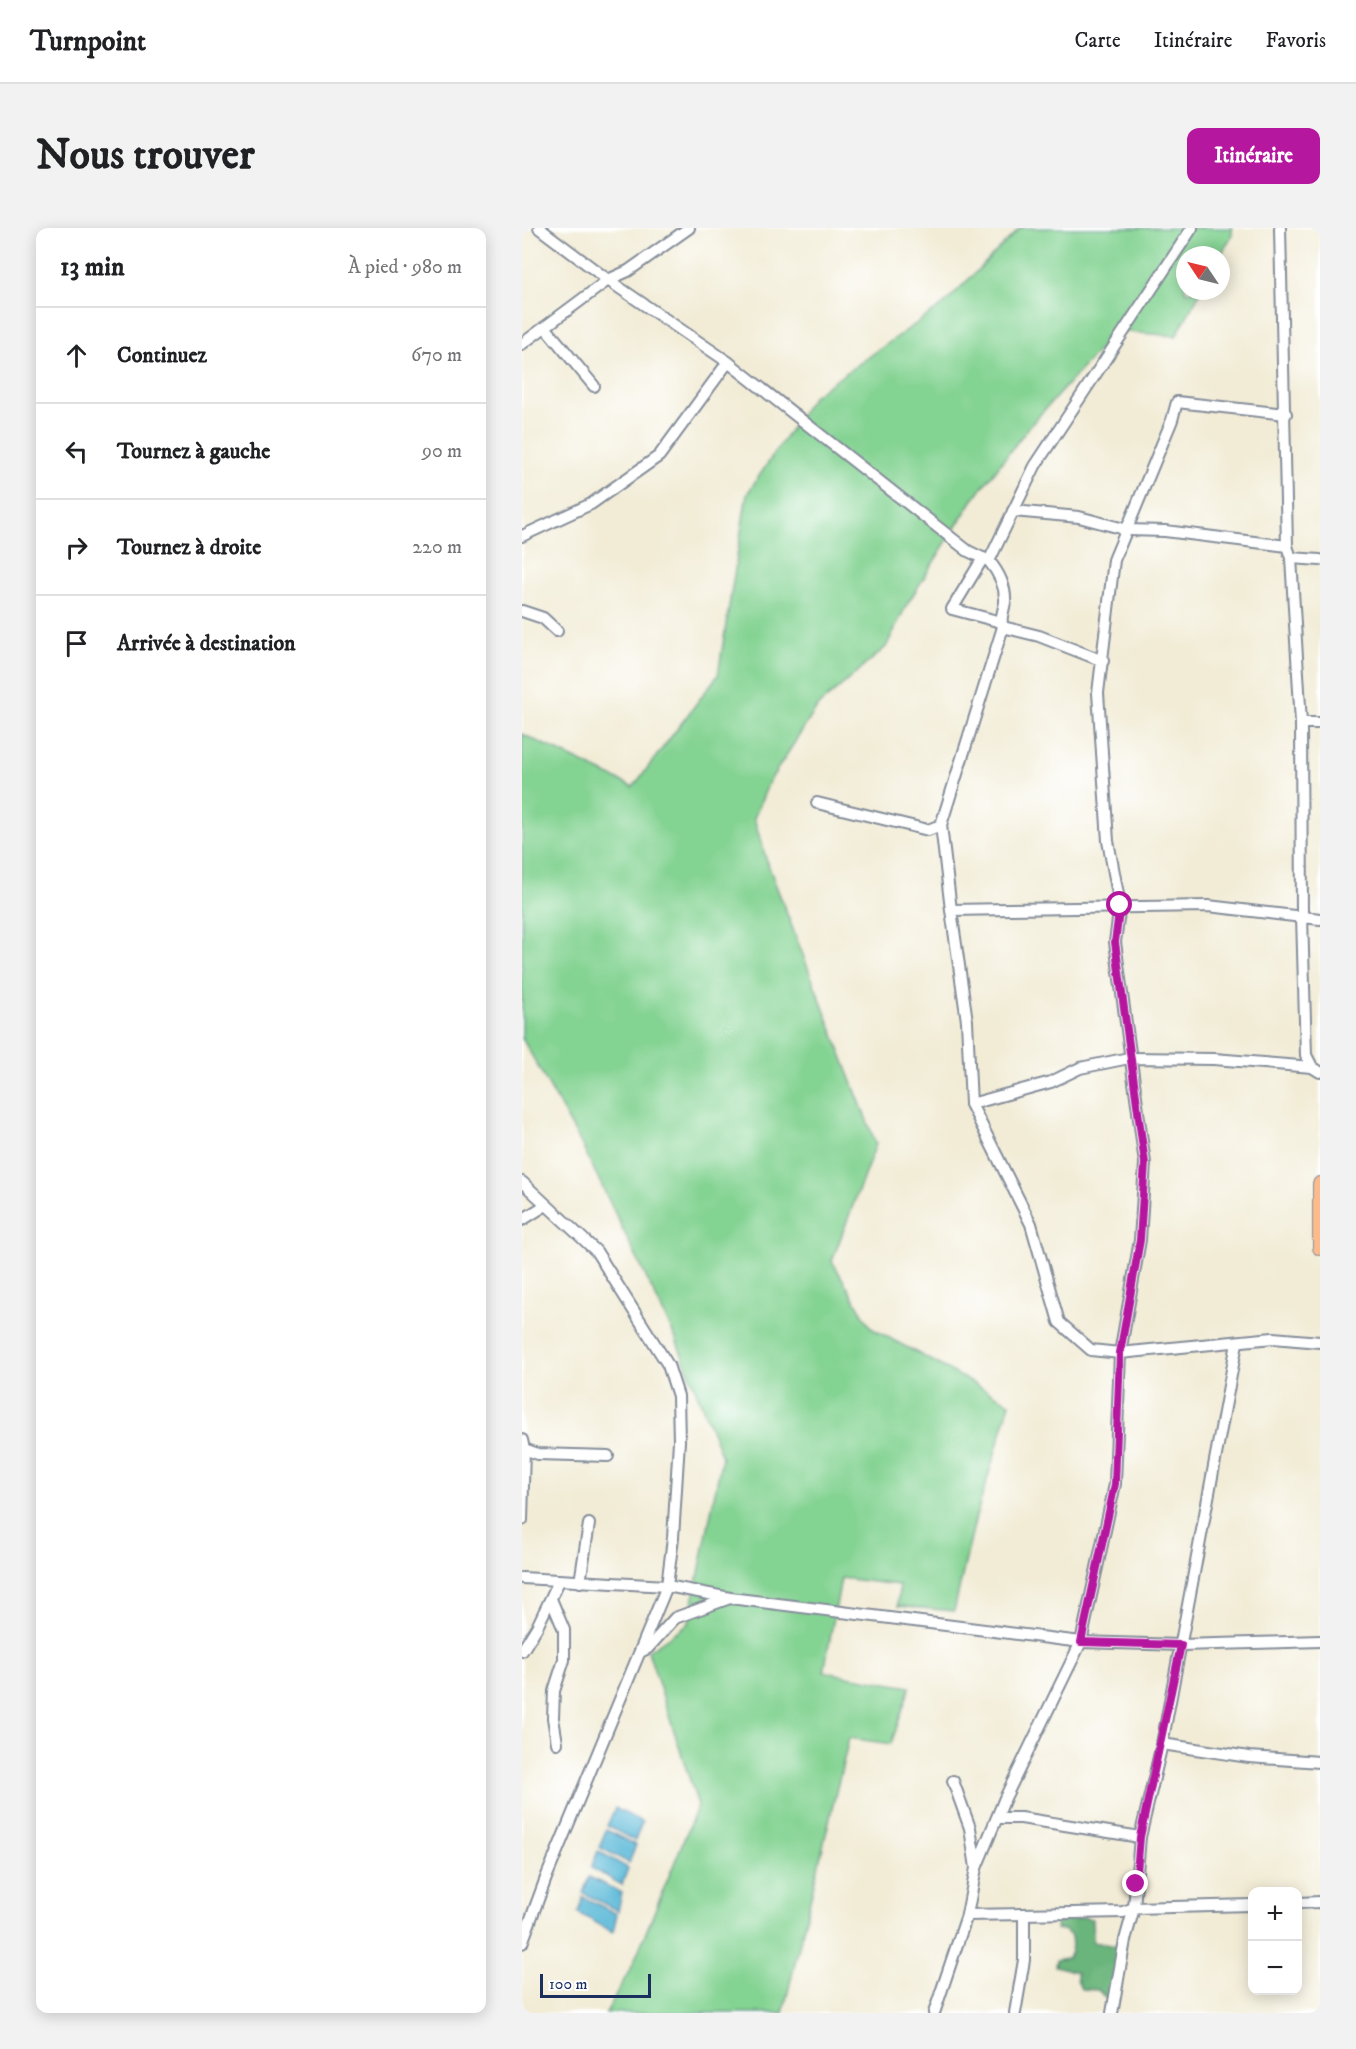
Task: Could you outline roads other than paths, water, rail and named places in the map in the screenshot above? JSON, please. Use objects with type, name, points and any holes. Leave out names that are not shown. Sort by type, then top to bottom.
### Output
[{"type":"main road","points":[[1320,1184],[1320,1248]]},
{"type":"street","points":[[539,228],[608,280],[728,362],[968,551],[986,559],[1001,576],[1005,601],[1002,625],[941,825],[967,1021],[971,1104],[1031,1224],[1059,1322],[1091,1350],[1120,1353],[1272,1338],[1320,1342]]},
{"type":"street","points":[[525,337],[545,327],[608,280],[628,270],[689,228]]},
{"type":"street","points":[[1102,660],[1039,636],[952,609],[986,559],[1035,466],[1192,228]]},
{"type":"street","points":[[1280,228],[1286,414],[1287,546],[1291,558],[1300,723],[1306,1055],[1316,1070]]},
{"type":"street","points":[[625,291],[628,270]]},
{"type":"street","points":[[545,327],[594,386]]},
{"type":"street","points":[[522,536],[591,504],[659,456],[728,362]]},
{"type":"street","points":[[934,2013],[967,1915],[976,1868],[1081,1642],[1115,1484],[1120,1353],[1140,1240],[1145,1163],[1115,942],[1120,905],[1108,841],[1098,693],[1102,644],[1114,560],[1128,530],[1176,402],[1286,414]]},
{"type":"street","points":[[1013,511],[1079,517],[1128,530],[1166,531],[1287,546]]},
{"type":"street","points":[[1291,558],[1320,560]]},
{"type":"street","points":[[522,611],[543,618],[557,631]]},
{"type":"street","points":[[1300,723],[1320,723]]},
{"type":"street","points":[[818,803],[928,830],[941,825]]},
{"type":"street","points":[[951,910],[1120,905],[1208,906],[1320,919]]},
{"type":"street","points":[[971,1104],[1051,1082],[1080,1068],[1129,1058],[1214,1059],[1316,1070]]},
{"type":"street","points":[[522,1182],[597,1251],[663,1357],[678,1396],[679,1441],[673,1538],[667,1586],[546,1878],[522,1943]]},
{"type":"street","points":[[522,1220],[546,1205]]},
{"type":"street","points":[[1112,2013],[1125,1940],[1134,1908],[1140,1837],[1162,1744],[1237,1343]]},
{"type":"street","points":[[523,1444],[538,1454],[608,1456]]},
{"type":"street","points":[[522,1513],[523,1444]]},
{"type":"street","points":[[580,1582],[589,1524]]},
{"type":"street","points":[[522,1578],[667,1586],[730,1598],[1081,1642],[1181,1645],[1320,1641]]},
{"type":"street","points":[[522,1651],[560,1581]]},
{"type":"street","points":[[639,1652],[648,1648],[675,1618],[730,1598]]},
{"type":"street","points":[[551,1599],[564,1630],[564,1660],[554,1691],[553,1718],[557,1743]]},
{"type":"street","points":[[1162,1744],[1249,1757],[1320,1762]]},
{"type":"street","points":[[953,1781],[969,1828],[976,1868]]},
{"type":"street","points":[[998,1818],[1021,1818],[1140,1837]]},
{"type":"street","points":[[1302,1903],[1320,1902]]},
{"type":"street","points":[[967,1915],[1024,1916],[1123,1912],[1134,1908],[1248,1905]]},
{"type":"street","points":[[1015,2013],[1024,1960],[1024,1916]]},
{"type":"water","points":[[615,1808],[642,1822],[635,1841],[607,1826]]},
{"type":"water","points":[[606,1830],[636,1845],[629,1863],[599,1847]]},
{"type":"water","points":[[598,1851],[628,1868],[622,1885],[591,1868]]},
{"type":"water","points":[[589,1877],[622,1893],[618,1911],[583,1893]]},
{"type":"water","points":[[583,1897],[617,1914],[613,1932],[578,1913]]}]
